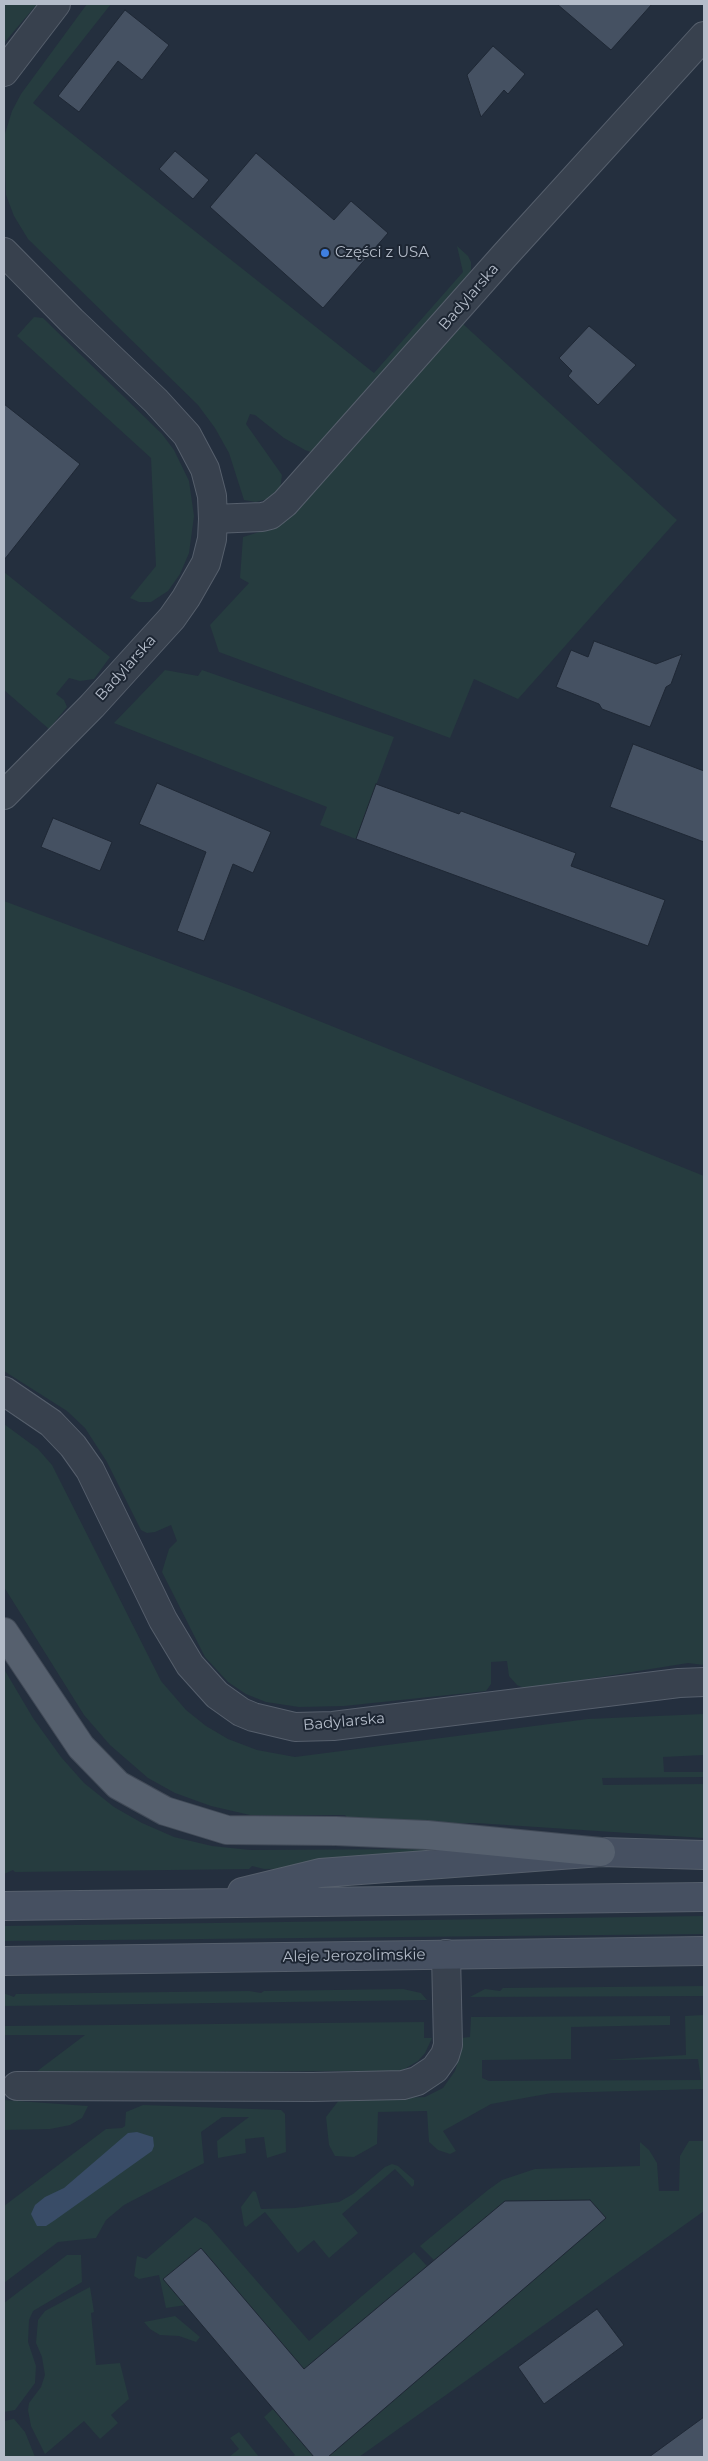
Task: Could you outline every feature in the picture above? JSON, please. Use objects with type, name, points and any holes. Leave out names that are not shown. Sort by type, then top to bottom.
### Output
[{"type":"main road","points":[[4,1632],[81,1748],[118,1785],[165,1812],[227,1830],[336,1831],[427,1835],[600,1852],[704,1855]]},
{"type":"main road","points":[[192,1904],[320,1873],[600,1852]]},
{"type":"main road","points":[[4,1906],[704,1897]]},
{"type":"main road","name":"Aleje Jerozolimskie","points":[[4,1961],[704,1952]]},
{"type":"street","points":[[4,72],[56,4]]},
{"type":"street","name":"Badylarska","points":[[213,519],[262,517],[270,515],[286,503],[505,255],[704,36]]},
{"type":"street","name":"Badylarska","points":[[4,252],[72,321],[156,401],[187,435],[205,469],[212,496],[213,519],[212,539],[206,563],[172,618],[92,706],[4,795]]},
{"type":"street","name":"Badylarska","points":[[4,1391],[51,1423],[73,1446],[90,1470],[171,1635],[190,1665],[216,1695],[241,1712],[253,1717],[295,1726],[333,1726],[679,1683],[704,1682]]},
{"type":"street","points":[[17,2086],[313,2087],[403,2085],[417,2081],[430,2073],[439,2064],[448,2045],[446,1954]]},
{"type":"green space","points":[[4,4],[37,4],[4,43]]},
{"type":"green space","points":[[87,4],[111,4],[33,103],[374,373],[463,272],[457,246],[468,256],[471,262],[471,270],[466,281],[319,448],[311,452],[305,450],[284,438],[255,415],[250,414],[246,424],[282,475],[280,491],[268,499],[256,502],[244,500],[229,453],[215,428],[198,405],[28,239],[14,216],[6,195],[4,137],[12,111],[21,94]]},
{"type":"green space","points":[[34,317],[43,318],[162,434],[174,450],[189,481],[194,516],[189,553],[180,574],[168,591],[151,602],[139,602],[130,598],[156,566],[151,458],[17,336]]},
{"type":"green space","points":[[463,324],[677,520],[518,699],[474,679],[450,738],[219,652],[210,625],[249,583],[240,578],[243,537],[266,530],[288,515]]},
{"type":"green space","points":[[4,572],[110,657],[94,679],[80,681],[69,678],[56,694],[64,700],[67,707],[49,729],[4,690]]},
{"type":"green space","points":[[165,670],[198,676],[202,670],[394,737],[356,839],[320,825],[327,807],[114,723]]},
{"type":"green space","points":[[4,901],[247,992],[704,1176],[704,1665],[688,1663],[526,1689],[517,1685],[509,1676],[507,1661],[491,1662],[491,1684],[486,1691],[344,1706],[299,1707],[266,1702],[246,1694],[228,1682],[205,1657],[162,1572],[169,1549],[177,1541],[171,1525],[155,1532],[147,1533],[141,1530],[107,1462],[85,1428],[67,1411],[4,1371]]},
{"type":"green space","points":[[4,1424],[38,1449],[52,1465],[161,1681],[186,1710],[206,1726],[228,1739],[257,1750],[295,1757],[588,1719],[704,1714],[704,1755],[663,1757],[664,1772],[704,1772],[704,1777],[602,1778],[603,1785],[704,1784],[704,1838],[476,1823],[351,1823],[345,1815],[250,1815],[211,1806],[175,1793],[148,1778],[110,1745],[84,1715],[4,1587]]},
{"type":"green space","points":[[4,1669],[33,1718],[61,1757],[84,1783],[114,1807],[142,1823],[174,1837],[212,1846],[250,1850],[448,1849],[346,1868],[264,1869],[252,1866],[249,1869],[15,1872],[13,1870],[4,1874]]},
{"type":"green space","points":[[704,1916],[704,1934],[4,1941],[4,1926]]},
{"type":"green space","points":[[704,1986],[704,1996],[470,1997],[485,1989],[500,1991],[503,1988]]},
{"type":"green space","points":[[403,1989],[421,1993],[427,2000],[4,2006],[4,1994],[14,1997],[16,1994],[249,1991],[261,1993],[264,1991]]},
{"type":"green space","points":[[704,2015],[704,2089],[552,2093],[491,2104],[443,2131],[456,2151],[450,2154],[438,2150],[429,2142],[427,2111],[378,2112],[377,2144],[354,2157],[335,2156],[329,2145],[326,2117],[339,2100],[425,2097],[443,2088],[455,2071],[462,2048],[461,2038],[470,2037],[471,2017],[670,2016],[670,2025],[571,2027],[571,2059],[482,2060],[482,2078],[489,2081],[701,2080],[698,2059],[603,2060],[686,2055],[685,2016]]},
{"type":"green space","points":[[424,2022],[424,2038],[432,2038],[425,2053],[418,2061],[401,2071],[36,2072],[85,2035],[4,2035],[4,2026]]},
{"type":"green space","points":[[4,2100],[88,2106],[82,2118],[70,2125],[50,2129],[4,2130]]},
{"type":"green space","points":[[143,2105],[281,2110],[285,2114],[286,2152],[267,2158],[264,2137],[245,2139],[246,2153],[218,2158],[217,2141],[249,2117],[222,2117],[201,2132],[204,2163],[124,2205],[106,2220],[96,2238],[58,2242],[4,2283],[4,2206],[106,2129],[122,2128],[125,2126],[126,2112]]},
{"type":"green space","points":[[689,2141],[704,2141],[704,2211],[359,2457],[328,2457],[606,2218],[590,2200],[505,2201],[434,2260],[420,2246],[502,2180],[535,2169],[640,2166],[640,2142],[649,2150],[657,2163],[659,2191],[679,2191],[680,2156]]},
{"type":"green space","points":[[392,2164],[398,2166],[414,2180],[414,2185],[412,2187],[395,2169],[342,2214],[358,2233],[329,2258],[314,2240],[298,2253],[265,2212],[246,2227],[244,2225],[241,2207],[253,2191],[256,2192],[261,2209],[295,2208],[339,2202],[353,2194],[385,2167]]},
{"type":"green space","points":[[195,2217],[207,2224],[309,2341],[414,2252],[427,2266],[304,2369],[201,2248],[186,2305],[166,2308],[159,2275],[139,2279],[134,2276],[137,2256],[146,2259]]},
{"type":"green space","points":[[67,2255],[81,2255],[82,2282],[33,2311],[29,2320],[28,2342],[36,2366],[35,2383],[15,2410],[4,2412],[4,2303]]},
{"type":"green space","points":[[90,2287],[94,2312],[91,2313],[96,2365],[120,2363],[129,2399],[111,2415],[118,2423],[100,2439],[84,2421],[45,2454],[31,2426],[28,2410],[29,2403],[41,2387],[45,2375],[42,2357],[36,2343],[38,2320],[45,2311]]},
{"type":"green space","points":[[175,2316],[200,2337],[196,2342],[179,2336],[160,2335],[150,2329],[144,2322]]},
{"type":"green space","points":[[273,2409],[314,2457],[292,2457],[295,2455],[264,2417]]},
{"type":"green space","points":[[14,2419],[25,2432],[35,2457],[4,2457],[4,2421]]},
{"type":"green space","points":[[239,2432],[259,2457],[229,2457],[239,2449],[230,2438]]},
{"type":"water","points":[[137,2132],[153,2137],[154,2146],[152,2151],[46,2226],[37,2226],[31,2214],[35,2205],[45,2197],[64,2188],[128,2133]]},
{"type":"building","points":[[557,4],[652,4],[611,50]]},
{"type":"building","points":[[125,10],[169,45],[142,80],[118,61],[79,112],[58,96]]},
{"type":"building","points":[[493,46],[525,74],[508,94],[504,90],[481,117],[467,75]]},
{"type":"building","points":[[175,151],[209,180],[193,199],[159,169]]},
{"type":"building","points":[[256,153],[334,220],[351,201],[388,233],[323,308],[210,207]]},
{"type":"building","points":[[589,326],[636,365],[598,405],[568,376],[572,371],[559,358]]},
{"type":"building","points":[[4,404],[80,464],[4,560]]},
{"type":"building","points":[[594,641],[656,664],[682,654],[671,684],[666,687],[650,727],[602,709],[599,704],[556,687],[571,650],[588,657]]},
{"type":"building","points":[[633,744],[704,771],[704,842],[610,807]]},
{"type":"building","points":[[157,783],[271,832],[253,873],[233,864],[204,941],[177,931],[206,852],[139,824]]},
{"type":"building","points":[[376,784],[459,814],[461,811],[576,853],[571,866],[665,900],[648,946],[356,839]]},
{"type":"building","points":[[53,818],[112,842],[100,871],[41,847]]},
{"type":"building","points":[[590,2200],[606,2218],[328,2457],[314,2457],[163,2279],[201,2248],[304,2369],[505,2201]]},
{"type":"building","points":[[597,2309],[624,2345],[544,2404],[518,2367]]},
{"type":"building","points":[[704,2417],[704,2457],[649,2457]]},
{"type":"place","name":"Części z USA","points":[[325,253]]}]
